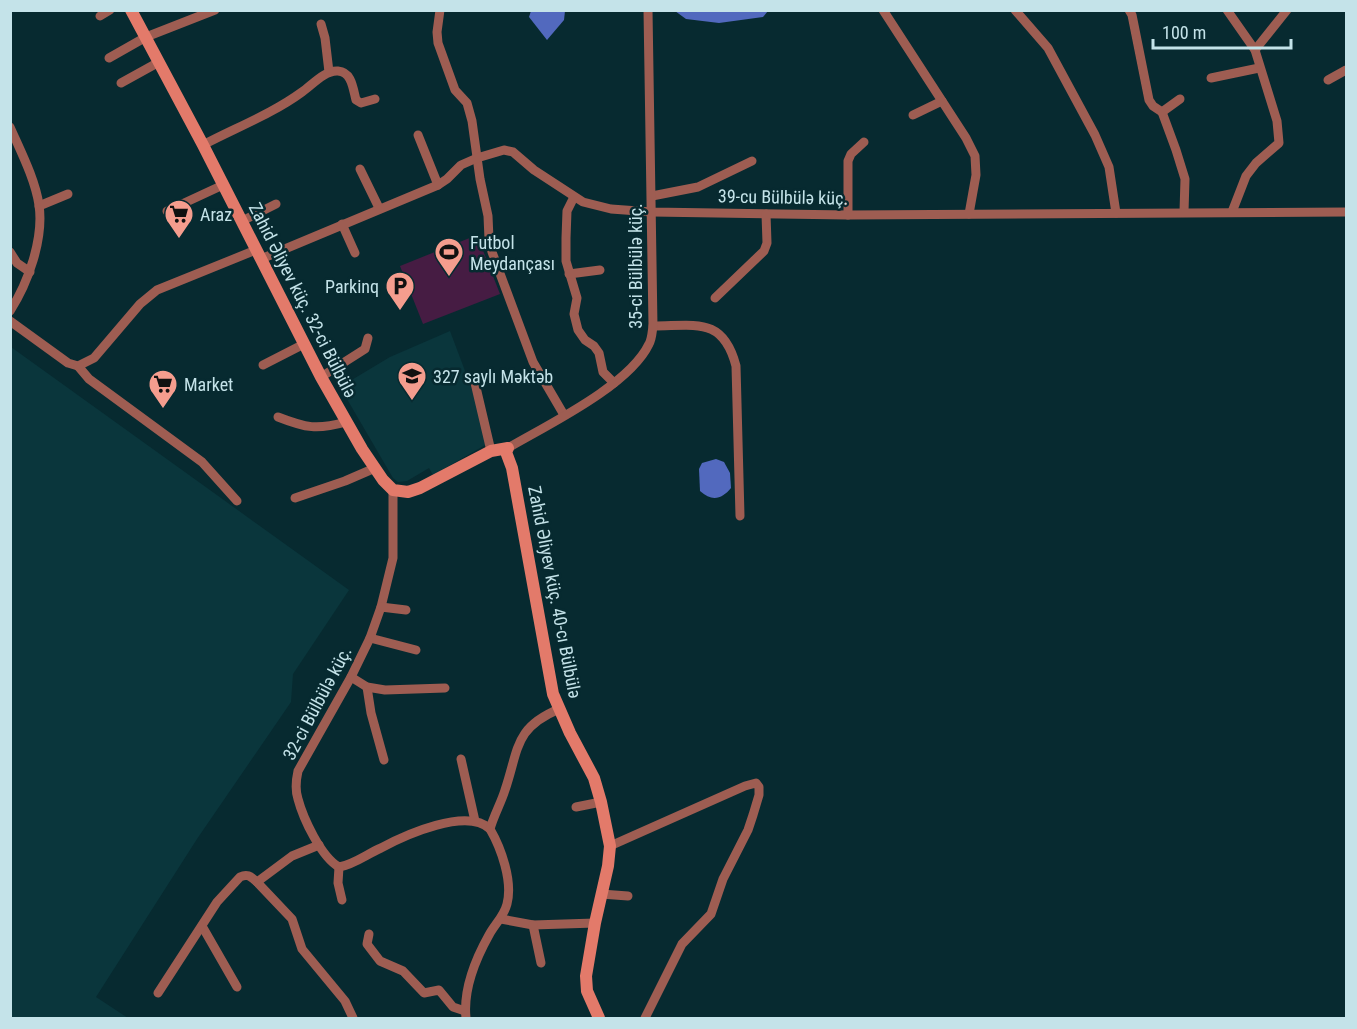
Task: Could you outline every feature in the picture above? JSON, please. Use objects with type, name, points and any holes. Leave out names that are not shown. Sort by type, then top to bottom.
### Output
[{"type":"street","points":[[100,16],[110,10]]},
{"type":"street","name":"Zahid Əliyev küç. 32-ci Bülbülə","points":[[131,10],[224,185],[321,377],[382,480],[393,490]]},
{"type":"street","points":[[109,58],[146,37],[215,10]]},
{"type":"street","points":[[440,10],[438,43],[455,90],[467,103],[488,216],[492,252],[533,362],[564,415]]},
{"type":"street","name":"35-ci Bülbülə küç.","points":[[508,448],[614,383],[627,372],[648,346],[653,326],[648,10]]},
{"type":"street","points":[[883,10],[966,138],[975,156],[976,175],[969,214]]},
{"type":"street","points":[[1015,10],[1048,48],[1095,135],[1109,167],[1116,213]]},
{"type":"street","points":[[1129,10],[1149,100],[1161,112],[1185,179],[1184,212]]},
{"type":"street","points":[[1227,10],[1255,50],[1277,121],[1280,143],[1256,163],[1246,176],[1232,212]]},
{"type":"street","points":[[1255,50],[1287,10]]},
{"type":"street","points":[[321,24],[329,72]]},
{"type":"street","points":[[121,82],[159,62]]},
{"type":"street","points":[[1211,78],[1259,68]]},
{"type":"street","points":[[1328,80],[1347,70]]},
{"type":"street","points":[[203,145],[291,100],[329,72],[339,71],[346,74],[352,81],[356,100],[360,103],[375,99]]},
{"type":"street","points":[[1161,112],[1180,99]]},
{"type":"street","points":[[913,115],[942,101]]},
{"type":"street","points":[[10,127],[30,175],[39,206],[36,243],[30,272],[10,311]]},
{"type":"street","points":[[418,135],[438,184]]},
{"type":"street","points":[[848,215],[848,162],[850,154],[864,142]]},
{"type":"street","name":"39-cu Bülbülə küç.","points":[[78,366],[94,357],[140,304],[157,290],[342,224],[438,184],[447,179],[460,165],[509,150],[534,171],[574,197],[594,206],[652,212],[848,215],[1347,212]]},
{"type":"street","points":[[652,196],[698,187],[752,161]]},
{"type":"street","points":[[360,169],[379,208]]},
{"type":"street","points":[[167,211],[224,185]]},
{"type":"street","points":[[39,206],[68,194]]},
{"type":"street","points":[[574,197],[567,211],[566,261],[577,298],[574,314],[578,330],[599,353],[603,372],[614,383]]},
{"type":"street","points":[[242,221],[276,204]]},
{"type":"street","points":[[715,298],[764,251],[767,243],[766,214]]},
{"type":"street","points":[[342,224],[355,253]]},
{"type":"street","points":[[10,252],[17,263],[30,272]]},
{"type":"street","points":[[569,274],[600,270]]},
{"type":"street","points":[[10,321],[68,363],[78,366],[89,379],[202,462],[237,501]]},
{"type":"street","points":[[653,326],[708,326],[717,331],[732,352],[736,366],[740,516]]},
{"type":"street","points":[[321,377],[365,349],[368,338]]},
{"type":"street","points":[[263,365],[304,344]]},
{"type":"street","points":[[475,383],[483,409],[491,451]]},
{"type":"street","points":[[278,417],[304,427],[318,429],[346,422]]},
{"type":"street","points":[[393,490],[408,492],[420,488],[491,451],[508,448]]},
{"type":"street","name":"Zahid Əliyev küç. 40-cı Bülbülə","points":[[508,448],[506,453],[512,468],[550,678],[559,709],[594,778],[610,846],[586,983],[591,1002],[599,1018]]},
{"type":"street","points":[[295,498],[375,468]]},
{"type":"street","name":"32-ci Bülbülə küç.","points":[[339,867],[332,863],[318,844],[297,798],[296,779],[303,761],[351,677],[370,638],[381,607],[393,558],[393,490]]},
{"type":"street","points":[[381,607],[406,610]]},
{"type":"street","points":[[370,638],[416,650]]},
{"type":"street","points":[[351,677],[367,687],[393,690],[445,688]]},
{"type":"street","points":[[367,687],[371,713],[384,759]]},
{"type":"street","points":[[490,828],[496,808],[505,792],[521,737],[534,722],[559,709]]},
{"type":"street","points":[[461,759],[475,822]]},
{"type":"street","points":[[610,846],[745,786],[756,783],[759,787],[759,795],[748,830],[723,879],[711,914],[682,944],[645,1018]]},
{"type":"street","points":[[576,807],[601,802]]},
{"type":"street","points":[[342,900],[338,883],[339,867],[404,836],[444,823],[475,822],[485,824],[490,828],[499,851],[508,889],[508,901],[501,919],[488,936],[473,968],[467,988],[465,1015]]},
{"type":"street","points":[[257,882],[292,856],[318,844]]},
{"type":"street","points":[[158,993],[217,902],[240,877],[245,875],[257,882],[292,919],[302,949],[345,1001],[353,1018]]},
{"type":"street","points":[[601,894],[628,896]]},
{"type":"street","points":[[501,919],[533,925],[595,922]]},
{"type":"street","points":[[533,925],[541,963]]},
{"type":"street","points":[[202,926],[237,987]]},
{"type":"street","points":[[369,934],[367,944],[380,961],[402,971],[424,993],[439,990],[449,1003],[465,1015]]},
{"type":"shaded area","name":"Futbol Meydançası","points":[[477,235],[500,294],[423,324],[400,266]]},
{"type":"shaded area","name":"327 saylı Məktəb","points":[[450,331],[482,416],[487,444],[433,475],[429,468],[407,481],[398,482],[393,478],[340,387],[390,357]]},
{"type":"shaded area","points":[[11,347],[349,590],[293,674],[291,702],[197,839],[96,997],[128,1018],[11,1018]]},
{"type":"water","points":[[531,11],[565,11],[564,20],[547,40],[529,17]]},
{"type":"water","points":[[675,11],[768,11],[763,17],[719,23],[686,19]]},
{"type":"water","points":[[716,459],[724,462],[730,473],[731,488],[724,495],[713,498],[700,491],[699,469],[702,463]]},
{"type":"place","name":"Araz","points":[[179,240]]},
{"type":"place","name":"Futbol Meydançası","points":[[449,278]]},
{"type":"place","name":"Parkinq","points":[[400,312]]},
{"type":"place","name":"327 saylı Məktəb","points":[[412,402]]},
{"type":"place","name":"Market","points":[[163,410]]}]
